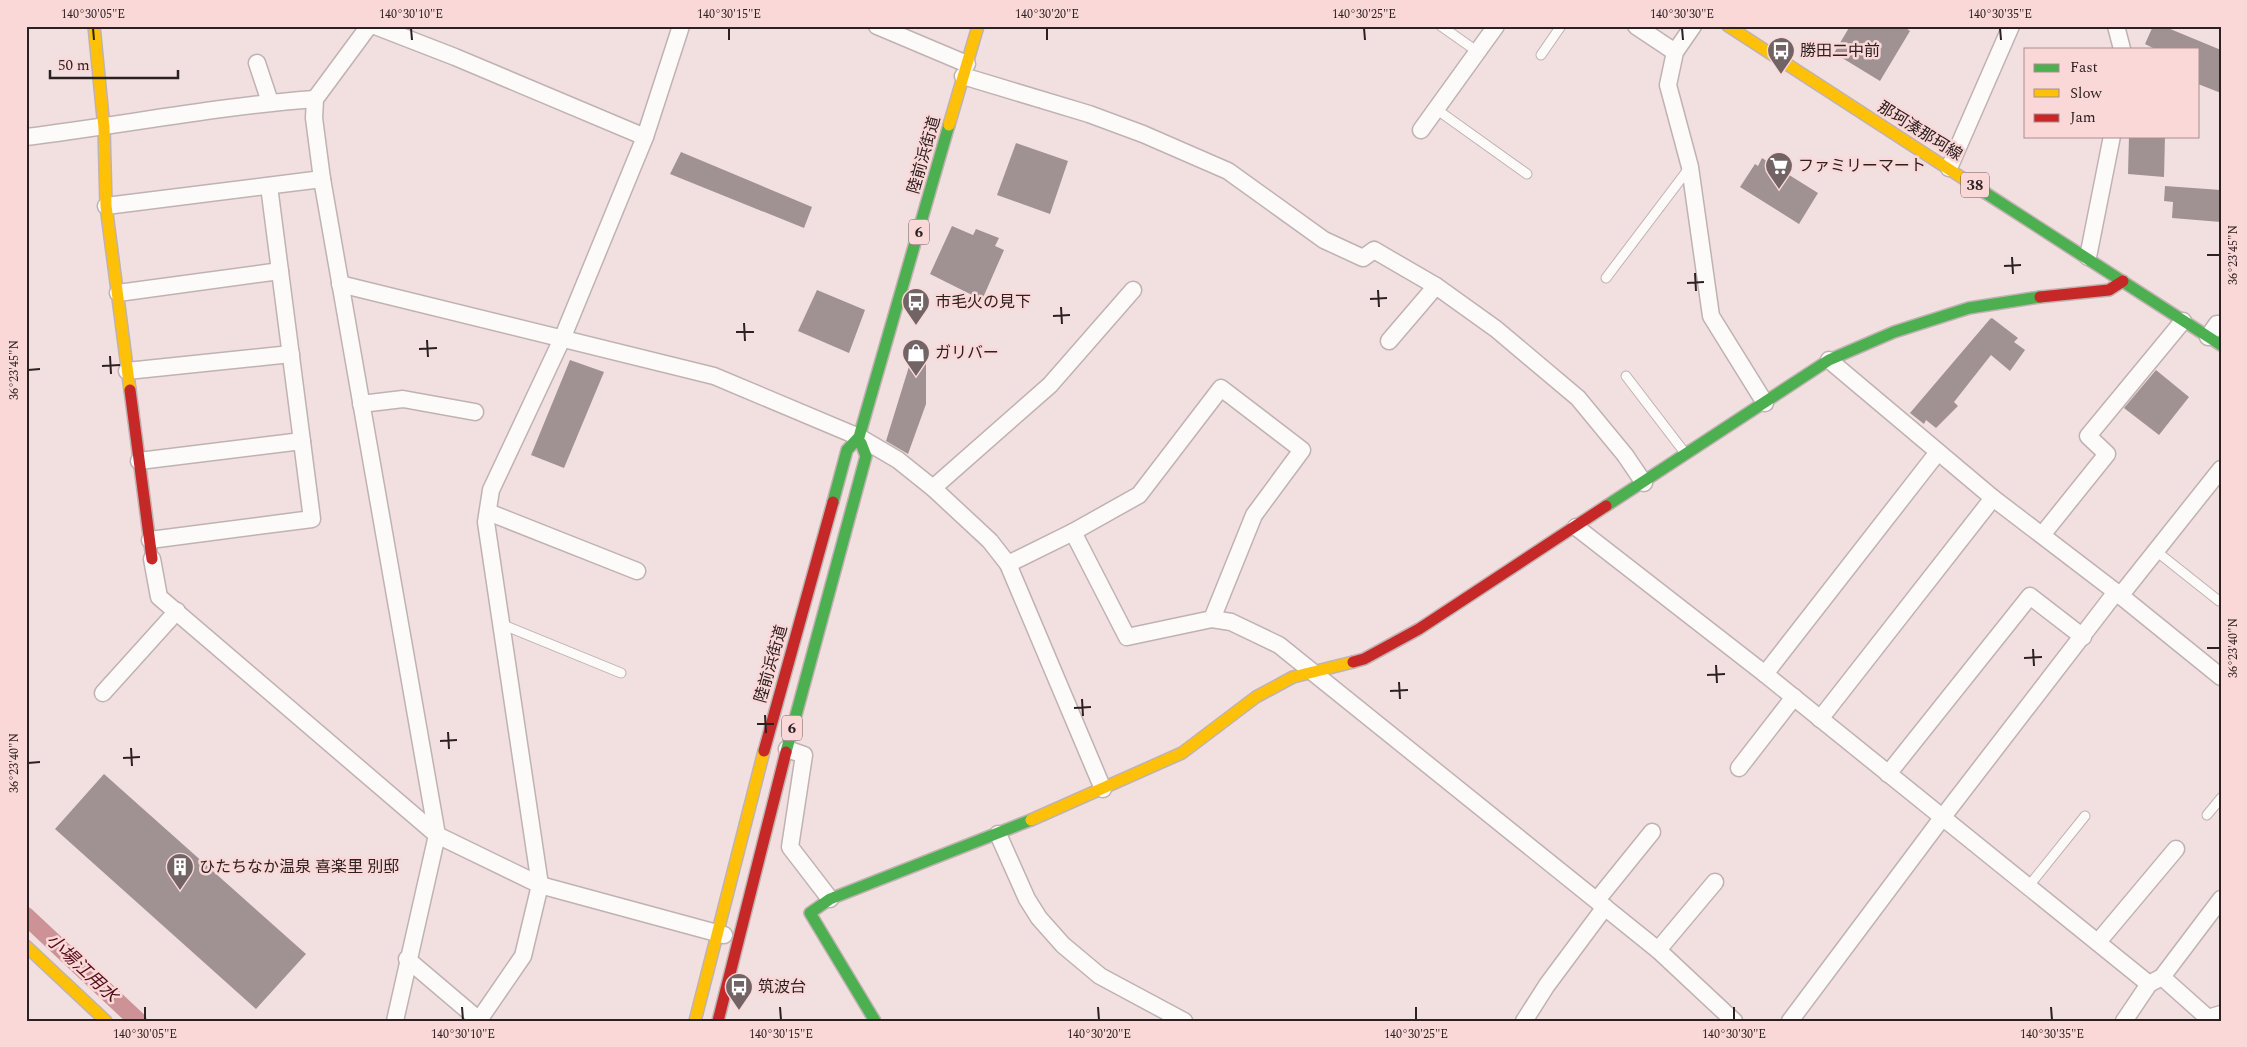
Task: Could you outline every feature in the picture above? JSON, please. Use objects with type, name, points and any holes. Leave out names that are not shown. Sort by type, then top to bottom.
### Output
[{"type":"main road","points":[[94,26],[104,128],[106,206],[152,559]]},
{"type":"main road","name":"陸前浜街道","points":[[695,1021],[766,743],[847,450],[859,437],[978,26]]},
{"type":"main road","name":"那珂湊那珂線","points":[[1728,26],[2088,257],[2214,341]]},
{"type":"main road","points":[[875,1021],[810,913],[830,899],[998,834],[1182,753],[1256,697],[1293,677],[1364,659],[1419,629],[1829,360],[1894,332],[1969,308],[2030,298],[2109,290],[2123,281]]},
{"type":"main road","name":"陸前浜街道","points":[[718,1021],[787,749],[866,456],[859,437]]},
{"type":"main road","points":[[26,946],[106,1021]]},
{"type":"street","points":[[369,26],[315,99],[314,118],[322,179],[340,284],[437,835],[395,1021]]},
{"type":"street","points":[[375,26],[455,57],[645,137]]},
{"type":"street","points":[[408,958],[479,1020],[523,956],[540,885],[486,522],[491,490],[562,339],[645,137],[681,26]]},
{"type":"street","points":[[877,26],[965,70],[1143,134],[1228,171],[1324,240],[1363,258],[1374,250],[1436,286],[1496,329],[1578,398],[1625,455],[1644,483]]},
{"type":"street","points":[[1421,130],[1496,26]]},
{"type":"street","points":[[1636,26],[1675,52]]},
{"type":"street","points":[[1693,26],[1675,52],[1668,85],[1690,167],[1700,226],[1711,316],[1766,403]]},
{"type":"street","points":[[1948,168],[2011,26]]},
{"type":"street","points":[[2116,26],[2122,48]]},
{"type":"street","points":[[257,63],[270,102]]},
{"type":"street","points":[[26,137],[104,128],[270,102],[315,99]]},
{"type":"street","points":[[2088,257],[2112,138]]},
{"type":"street","points":[[106,206],[322,179]]},
{"type":"street","points":[[150,540],[312,519],[269,186]]},
{"type":"street","points":[[118,293],[280,271]]},
{"type":"street","points":[[340,284],[714,376],[859,437],[898,460],[933,488],[990,541],[1008,564],[1103,789]]},
{"type":"street","points":[[1390,341],[1436,286]]},
{"type":"street","points":[[933,488],[1050,385],[1133,290]]},
{"type":"street","points":[[2042,535],[2106,454],[2088,436],[2183,321]]},
{"type":"street","points":[[2214,341],[2217,324],[2221,324]]},
{"type":"street","points":[[127,371],[291,354]]},
{"type":"street","points":[[1829,360],[1993,498],[2118,594],[2221,677]]},
{"type":"street","points":[[1008,564],[1073,532],[1138,495],[1220,388],[1302,450],[1254,515],[1212,619]]},
{"type":"street","points":[[361,404],[403,399],[475,412]]},
{"type":"street","points":[[139,461],[302,441]]},
{"type":"street","points":[[1765,674],[1938,452]]},
{"type":"street","points":[[1790,1021],[1942,818],[2083,637],[2156,551],[2221,469]]},
{"type":"street","points":[[1820,719],[1993,498]]},
{"type":"street","points":[[488,512],[637,572]]},
{"type":"street","points":[[1576,527],[1794,697],[2098,942],[2156,980],[2208,1018],[2221,1014]]},
{"type":"street","points":[[1073,532],[1127,637],[1212,619],[1230,622],[1279,645],[1658,950],[1734,1021]]},
{"type":"street","points":[[152,559],[159,596],[437,835],[540,885],[738,938]]},
{"type":"street","points":[[1888,774],[2030,596],[2083,637]]},
{"type":"street","points":[[103,693],[177,612]]},
{"type":"street","points":[[1739,768],[1794,697]]},
{"type":"street","points":[[787,749],[804,755],[790,847],[830,899]]},
{"type":"street","points":[[1524,1021],[1546,985],[1652,832]]},
{"type":"street","points":[[998,834],[1027,899],[1039,918],[1063,945],[1100,976],[1184,1021]]},
{"type":"street","points":[[2098,942],[2176,849]]},
{"type":"street","points":[[1658,950],[1715,882]]},
{"type":"street","points":[[2124,1021],[2221,899]]},
{"type":"lane","points":[[1441,26],[1478,52]]},
{"type":"lane","points":[[1542,55],[1560,26]]},
{"type":"lane","points":[[1436,109],[1527,174]]},
{"type":"lane","points":[[1606,278],[1690,167]]},
{"type":"lane","points":[[1626,376],[1686,455]]},
{"type":"lane","points":[[2156,551],[2219,601]]},
{"type":"lane","points":[[501,624],[621,673]]},
{"type":"lane","points":[[2207,815],[2221,798]]},
{"type":"lane","points":[[2028,887],[2084,816]]},
{"type":"building","points":[[1850,26],[1903,26],[1910,31],[1880,81],[1834,53]]},
{"type":"building","points":[[2153,26],[2163,26],[2221,50],[2221,93],[2200,85],[2200,48],[2153,48],[2145,44]]},
{"type":"building","points":[[2129,138],[2165,138],[2164,177],[2128,174]]},
{"type":"building","points":[[1016,143],[1068,161],[1050,214],[997,195]]},
{"type":"building","points":[[681,152],[812,207],[804,228],[670,174]]},
{"type":"building","name":"ファミリーマート","points":[[1762,158],[1818,193],[1799,224],[1740,187],[1755,164],[1758,166]]},
{"type":"building","points":[[2165,186],[2221,190],[2221,222],[2172,218],[2173,202],[2164,201]]},
{"type":"building","points":[[952,226],[973,235],[976,229],[999,238],[995,246],[1004,250],[982,300],[930,274]]},
{"type":"building","points":[[817,290],[865,310],[849,353],[798,331]]},
{"type":"building","points":[[1992,318],[2018,338],[2014,342],[2025,350],[2010,371],[1991,355],[1954,402],[1958,406],[1936,428],[1926,420],[1924,424],[1910,413]]},
{"type":"building","name":"ガリバー","points":[[915,347],[926,351],[926,404],[908,454],[886,441]]},
{"type":"building","points":[[570,360],[604,372],[564,468],[531,455]]},
{"type":"building","points":[[2156,370],[2189,397],[2159,435],[2124,408]]},
{"type":"building","name":"ひたちなか温泉 喜楽里 別邸","points":[[104,774],[306,954],[256,1009],[55,829]]},
{"type":"waterway","name":"小場江用水","points":[[26,916],[138,1021]]},
{"type":"traffic: fast","points":[[833,502],[847,450],[859,437],[949,125]]},
{"type":"traffic: fast","points":[[1984,192],[2221,345]]},
{"type":"traffic: fast","points":[[1606,506],[1829,360],[1894,332],[1969,308],[2040,297]]},
{"type":"traffic: fast","points":[[786,752],[866,456],[861,443]]},
{"type":"traffic: fast","points":[[875,1021],[810,913],[830,899],[1031,820]]},
{"type":"traffic: slow","points":[[94,26],[104,128],[106,206],[130,390]]},
{"type":"traffic: slow","points":[[949,125],[978,26]]},
{"type":"traffic: slow","points":[[1728,26],[1984,192]]},
{"type":"traffic: slow","points":[[1031,820],[1182,753],[1256,697],[1293,677],[1353,662]]},
{"type":"traffic: slow","points":[[695,1021],[764,751]]},
{"type":"traffic: slow","points":[[26,946],[106,1021]]},
{"type":"traffic: jam","points":[[2040,297],[2109,290],[2123,281]]},
{"type":"traffic: jam","points":[[130,390],[152,559]]},
{"type":"traffic: jam","points":[[764,751],[833,502]]},
{"type":"traffic: jam","points":[[1353,662],[1364,659],[1419,629],[1606,506]]},
{"type":"traffic: jam","points":[[718,1021],[786,752]]},
{"type":"place","name":"勝田二中前","points":[[1781,75]]},
{"type":"place","name":"ファミリーマート","points":[[1779,190]]},
{"type":"place","name":"市毛火の見下","points":[[916,326]]},
{"type":"place","name":"ガリバー","points":[[916,377]]},
{"type":"place","name":"ひたちなか温泉 喜楽里 別邸","points":[[180,891]]},
{"type":"place","name":"筑波台","points":[[739,1011]]}]
